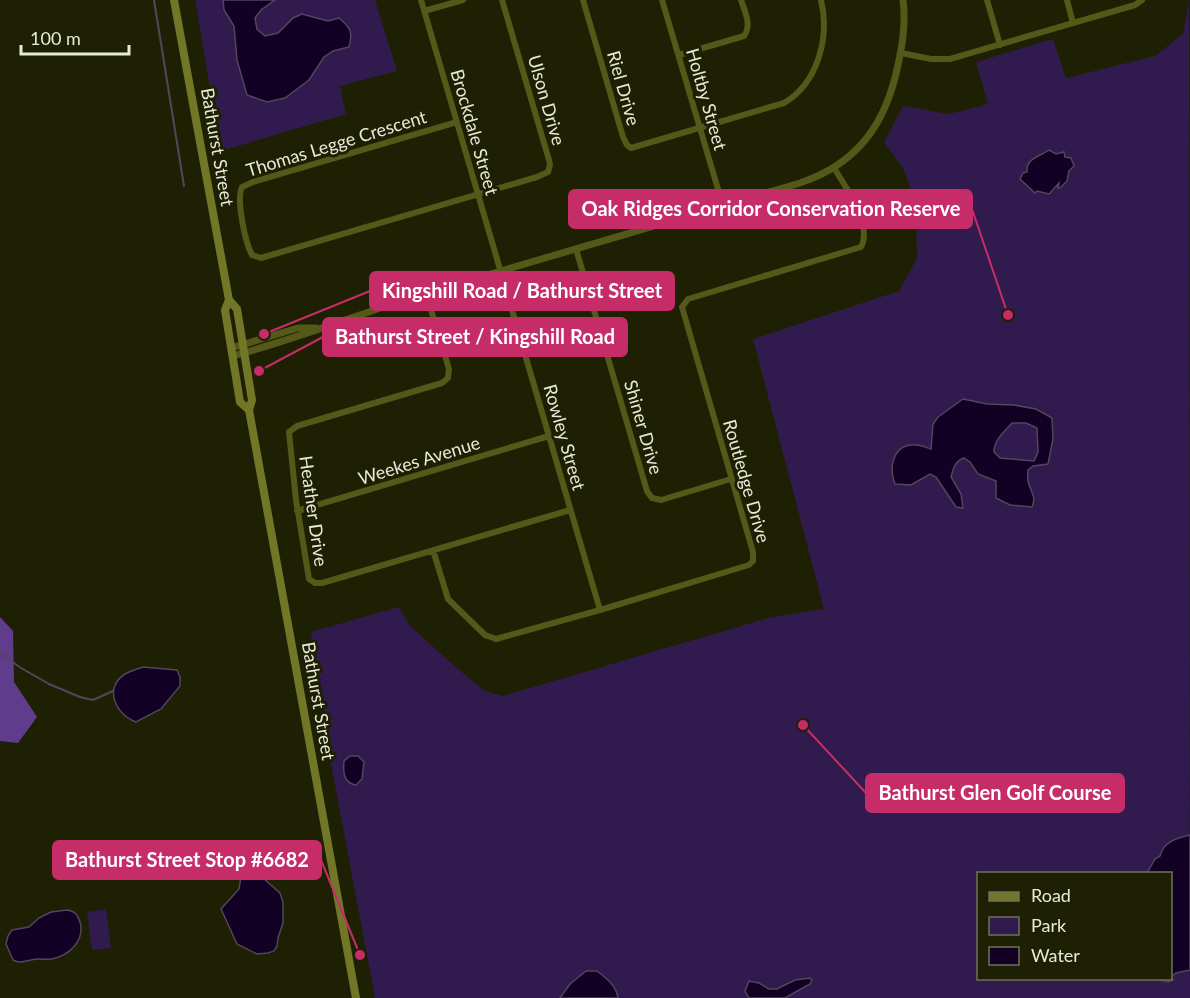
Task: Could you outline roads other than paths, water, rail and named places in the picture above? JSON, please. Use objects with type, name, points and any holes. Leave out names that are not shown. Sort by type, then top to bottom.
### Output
[{"type":"main road","name":"Bathurst Street","points":[[174,0],[229,300],[237,309],[252,400],[249,410],[356,998]]},
{"type":"main road","name":"Bathurst Street","points":[[229,300],[225,310],[240,402],[249,410]]},
{"type":"street","name":"Brockdale Street","points":[[421,0],[501,271]]},
{"type":"street","points":[[424,11],[463,0]]},
{"type":"street","name":"Ulson Drive","points":[[478,194],[544,174],[549,171],[550,165],[502,0]]},
{"type":"street","name":"Riel Drive","points":[[583,0],[627,145],[636,147],[700,129]]},
{"type":"street","name":"Holtby Street","points":[[662,0],[723,206]]},
{"type":"street","points":[[679,55],[744,36],[748,31],[748,24],[741,0]]},
{"type":"street","points":[[700,129],[784,103],[800,93],[810,79],[818,60],[824,22],[821,0]]},
{"type":"street","points":[[232,352],[301,337],[319,327],[426,293],[811,180],[834,168],[856,150],[880,120],[893,88],[901,53],[904,26],[903,0]]},
{"type":"street","points":[[987,0],[1000,45]]},
{"type":"street","points":[[1066,0],[1073,23]]},
{"type":"street","points":[[901,53],[942,60],[1134,5],[1142,0]]},
{"type":"street","name":"Thomas Legge Crescent","points":[[457,122],[242,187],[239,194],[248,246],[252,255],[261,258],[478,194]]},
{"type":"street","name":"Routledge Drive","points":[[433,550],[448,599],[489,637],[500,639],[749,565],[753,561],[753,552],[682,312],[683,303],[695,297],[861,247],[864,237],[858,210],[834,168]]},
{"type":"street","name":"Shiner Drive","points":[[576,249],[647,491],[652,498],[661,500],[731,479]]},
{"type":"street","name":"Rowley Street","points":[[501,271],[600,610]]},
{"type":"street","name":"Heather Drive","points":[[426,293],[449,369],[448,378],[442,384],[291,429],[289,444],[297,511],[309,579],[315,583],[325,582],[570,510]]},
{"type":"street","name":"Weekes Avenue","points":[[297,511],[549,436]]},
{"type":"water","points":[[223,0],[275,0],[261,10],[255,18],[257,29],[265,36],[278,33],[293,18],[302,14],[328,21],[339,18],[350,31],[349,47],[333,51],[324,57],[309,80],[285,98],[267,102],[247,95],[237,60],[234,26],[224,10]]},
{"type":"water","points":[[1049,150],[1056,154],[1064,152],[1065,157],[1071,158],[1074,166],[1069,171],[1067,181],[1060,188],[1058,188],[1059,183],[1049,194],[1037,191],[1035,193],[1020,179],[1023,173],[1027,172],[1027,167],[1034,158]]},
{"type":"water","points":[[963,399],[1036,409],[1052,418],[1053,439],[1048,464],[1033,466],[1028,470],[1028,481],[1033,496],[1032,507],[1010,505],[996,498],[996,481],[978,474],[970,462],[964,458],[956,463],[951,477],[961,494],[963,508],[956,507],[936,477],[930,474],[911,485],[895,484],[892,466],[896,454],[911,445],[931,449],[933,424],[938,417]],"holes":[[[1012,423],[1026,423],[1037,428],[1038,452],[1034,461],[1000,458],[994,452],[1000,436]]]},
{"type":"water","points":[[143,667],[177,670],[180,686],[161,709],[136,722],[123,714],[115,701],[114,693],[118,680],[127,673]]},
{"type":"water","points":[[350,756],[358,756],[364,762],[362,779],[356,785],[348,782],[344,772],[344,761]]},
{"type":"water","points":[[1190,835],[1190,970],[1172,976],[1172,872],[1148,872],[1164,847],[1176,839]]},
{"type":"water","points":[[254,857],[262,877],[280,893],[283,902],[283,923],[277,946],[274,951],[257,954],[237,944],[221,909],[239,889],[242,870]]},
{"type":"water","points":[[67,910],[77,915],[81,929],[78,941],[69,951],[51,959],[20,962],[13,960],[6,944],[12,930],[29,927],[39,918],[51,912]]},
{"type":"water","points":[[586,971],[597,971],[604,976],[613,986],[618,998],[560,998],[570,984]]},
{"type":"water","points":[[810,978],[812,980],[810,984],[785,998],[749,998],[745,991],[749,981],[759,983],[769,989],[777,989],[795,980]]},
{"type":"waterway","points":[[154,0],[184,186]]},
{"type":"waterway","points":[[0,653],[49,684],[80,697],[93,700],[113,691]]},
{"type":"place","name":"Oak Ridges Corridor Conservation Reserve","points":[[1008,315]]},
{"type":"place","name":"Kingshill Road / Bathurst Street","points":[[264,334]]},
{"type":"place","name":"Bathurst Street / Kingshill Road","points":[[259,371]]},
{"type":"place","name":"Bathurst Glen Golf Course","points":[[803,725]]},
{"type":"place","name":"Bathurst Street Stop #6682","points":[[360,955]]}]
